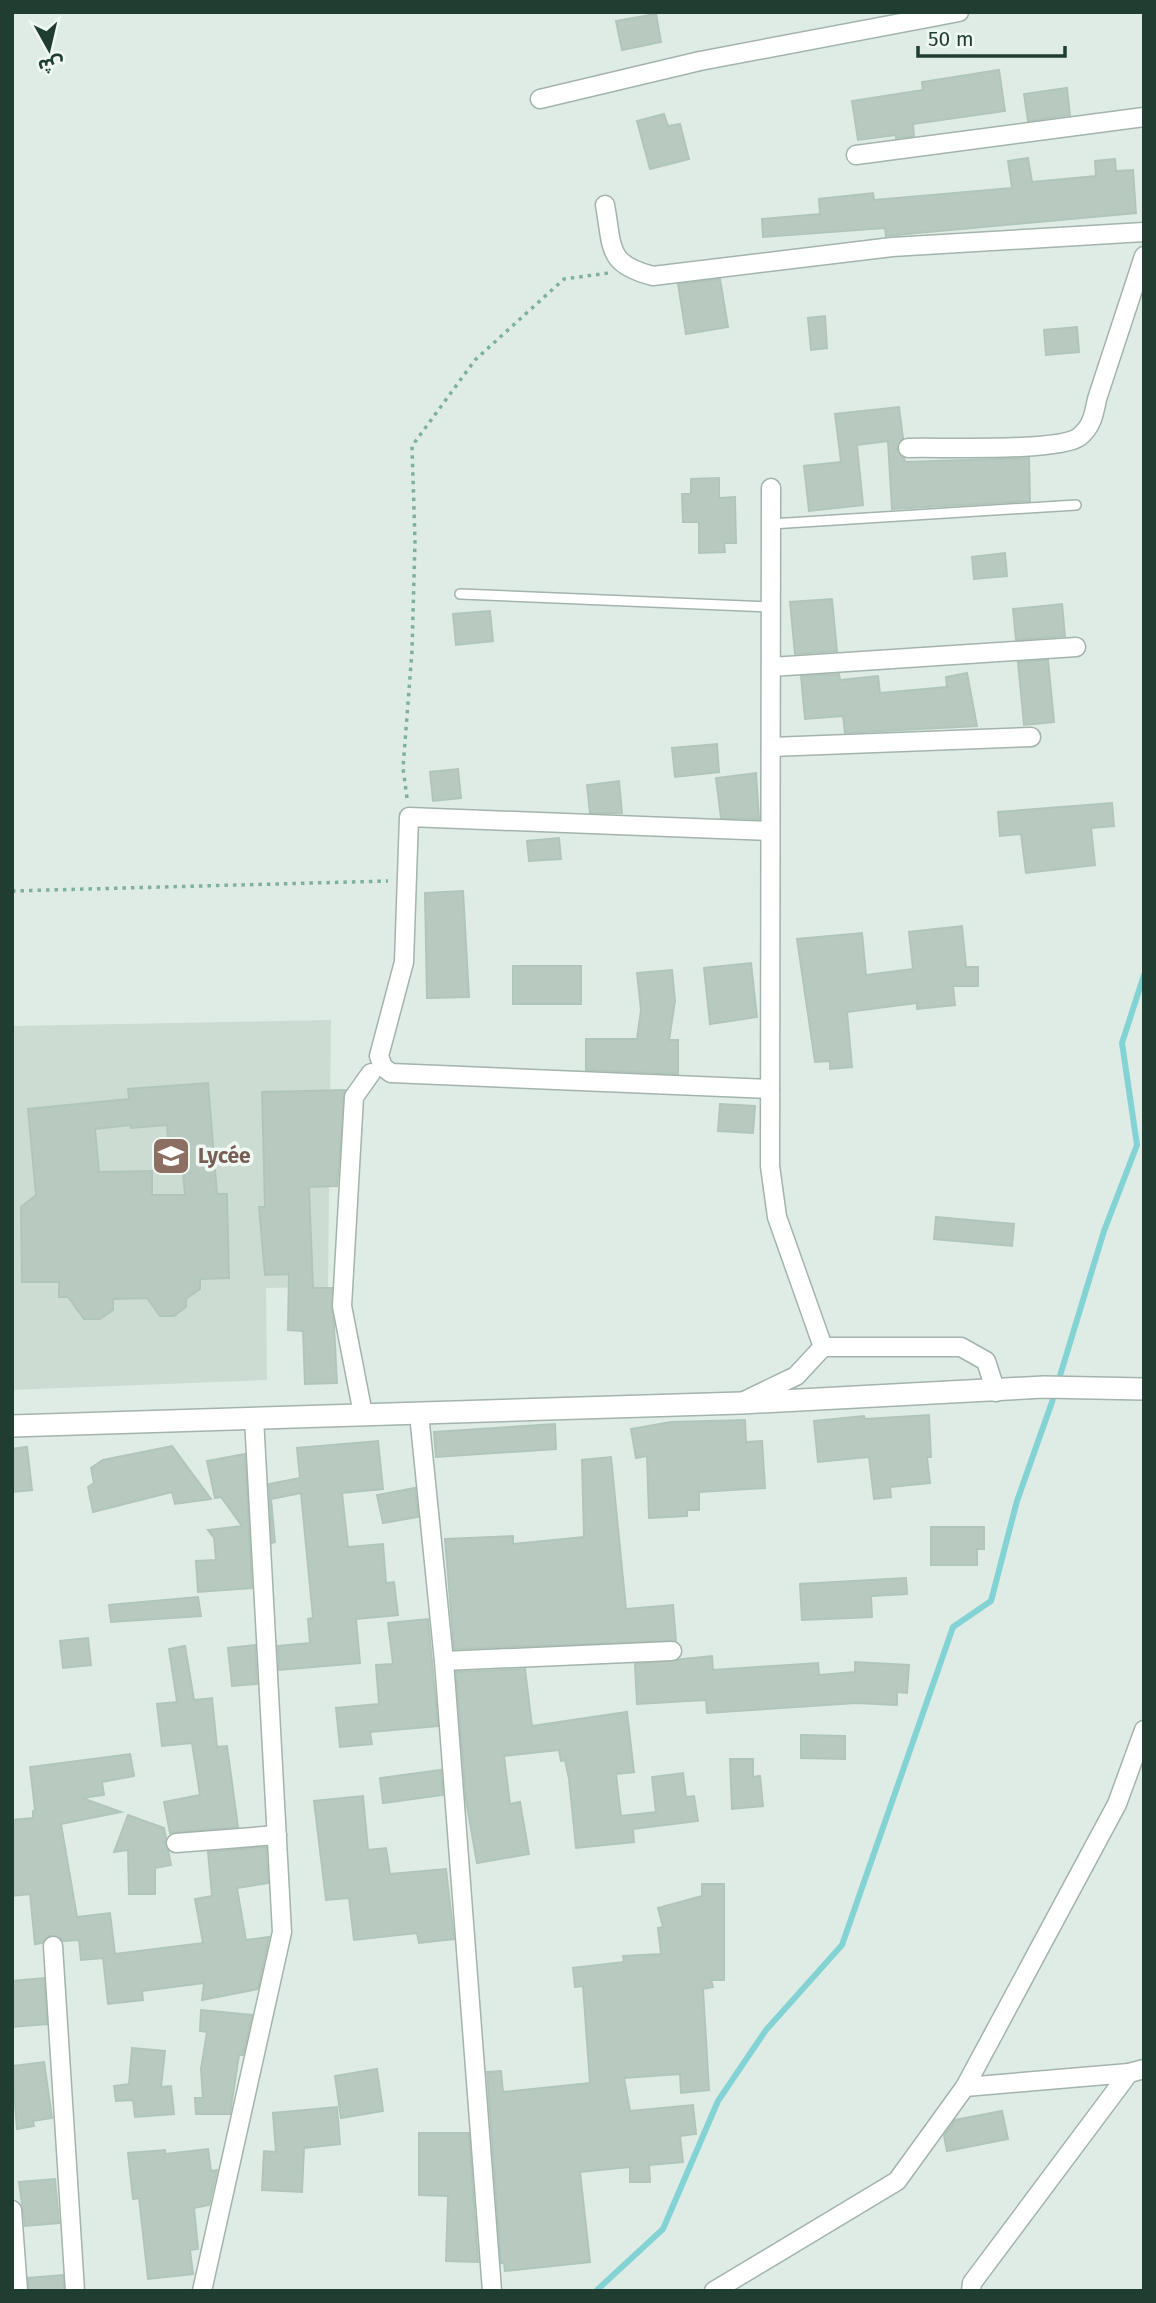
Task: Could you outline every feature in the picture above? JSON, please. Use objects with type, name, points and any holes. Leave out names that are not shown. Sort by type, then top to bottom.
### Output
[{"type":"street","points":[[540,99],[701,61],[959,12]]},
{"type":"street","points":[[856,155],[1144,117]]},
{"type":"street","points":[[605,205],[615,256],[628,270],[653,276],[892,247],[1144,232]]},
{"type":"street","points":[[908,447],[1054,445],[1078,438],[1093,421],[1097,399],[1144,256]]},
{"type":"street","points":[[771,488],[770,1166],[777,1216],[823,1347]]},
{"type":"street","points":[[771,667],[1076,647]]},
{"type":"street","points":[[771,747],[1031,737]]},
{"type":"street","points":[[770,1089],[391,1073],[383,1066],[379,1056],[404,962],[409,817],[771,831]]},
{"type":"street","points":[[363,1414],[342,1306],[354,1097],[371,1073]]},
{"type":"street","points":[[741,1403],[796,1376],[823,1347],[961,1347],[986,1361],[996,1392]]},
{"type":"street","points":[[12,1426],[741,1403],[996,1392],[1044,1387],[1144,1389]]},
{"type":"street","points":[[418,1414],[444,1661],[492,2291]]},
{"type":"street","points":[[202,2291],[282,1932],[254,1418]]},
{"type":"street","points":[[444,1661],[672,1651]]},
{"type":"street","points":[[714,2291],[897,2181],[965,2087],[1117,1804],[1144,1730]]},
{"type":"street","points":[[176,1843],[277,1835]]},
{"type":"street","points":[[53,1946],[75,2291]]},
{"type":"street","points":[[965,2087],[1136,2071]]},
{"type":"street","points":[[971,2291],[972,2283],[1136,2071]]},
{"type":"street","points":[[12,2210],[19,2291]]},
{"type":"lane","points":[[771,524],[1076,505]]},
{"type":"lane","points":[[460,594],[771,607]]},
{"type":"path","points":[[409,817],[403,768],[412,651],[415,541],[412,446],[475,359],[564,279],[628,270]]},
{"type":"path","points":[[12,891],[406,880]]},
{"type":"shaded area","name":"Lycée","points":[[331,1020],[328,1287],[266,1288],[267,1380],[12,1390],[12,1026]]},
{"type":"building","points":[[656,14],[661,42],[622,50],[616,21]]},
{"type":"building","points":[[999,70],[1005,111],[913,124],[914,136],[896,138],[896,135],[858,140],[852,101],[923,90],[922,82]]},
{"type":"building","points":[[1067,88],[1070,115],[1028,121],[1024,94]]},
{"type":"building","points":[[664,114],[668,126],[680,124],[689,159],[650,169],[637,121]]},
{"type":"building","points":[[1028,158],[1032,182],[1096,176],[1095,161],[1115,159],[1116,171],[1133,170],[1136,213],[886,236],[885,228],[763,237],[762,219],[820,214],[819,199],[873,193],[874,200],[1012,188],[1008,161]]},
{"type":"building","points":[[720,279],[728,327],[686,334],[678,284]]},
{"type":"building","points":[[825,316],[827,348],[811,350],[808,318]]},
{"type":"building","points":[[1077,327],[1079,352],[1046,355],[1044,330]]},
{"type":"building","points":[[899,407],[903,438],[897,449],[906,462],[1029,458],[1030,501],[892,509],[888,441],[857,445],[863,505],[809,511],[804,466],[841,462],[835,414]]},
{"type":"building","points":[[719,478],[719,498],[735,497],[736,543],[724,543],[725,552],[699,553],[699,522],[683,522],[682,494],[691,494],[691,479]]},
{"type":"building","points":[[1005,553],[1007,576],[974,579],[972,557]]},
{"type":"building","points":[[832,599],[837,651],[795,654],[790,602]]},
{"type":"building","points":[[1062,604],[1065,636],[1016,640],[1013,609]]},
{"type":"building","points":[[490,611],[493,641],[456,645],[453,614]]},
{"type":"building","points":[[1048,660],[1054,722],[1024,725],[1018,662]]},
{"type":"building","points":[[967,673],[977,726],[845,733],[843,716],[805,719],[801,676],[839,674],[840,680],[878,676],[880,693],[947,687],[946,677]]},
{"type":"building","points":[[717,744],[719,772],[675,777],[672,748]]},
{"type":"building","points":[[458,769],[461,798],[433,801],[430,772]]},
{"type":"building","points":[[756,773],[759,819],[721,818],[716,778]]},
{"type":"building","points":[[619,781],[622,813],[590,813],[587,785]]},
{"type":"building","points":[[1112,803],[1114,826],[1091,828],[1095,865],[1026,873],[1021,834],[1000,836],[998,812]]},
{"type":"building","points":[[559,838],[561,859],[529,861],[527,841]]},
{"type":"building","points":[[463,891],[469,997],[427,998],[425,893]]},
{"type":"building","points":[[962,926],[966,967],[978,967],[978,986],[953,986],[955,1005],[917,1009],[917,1003],[847,1012],[852,1067],[830,1069],[830,1061],[815,1062],[797,939],[862,933],[866,975],[913,969],[909,932]]},
{"type":"building","points":[[751,963],[757,1017],[710,1024],[704,968]]},
{"type":"building","points":[[513,966],[581,966],[581,1004],[513,1004]]},
{"type":"building","points":[[672,970],[675,1001],[669,1040],[678,1040],[678,1074],[586,1070],[586,1039],[637,1039],[641,1010],[637,973]]},
{"type":"building","points":[[208,1083],[217,1194],[227,1194],[229,1278],[200,1279],[200,1289],[186,1299],[186,1307],[174,1316],[160,1316],[147,1298],[113,1299],[113,1310],[100,1319],[84,1319],[68,1297],[59,1297],[59,1282],[22,1282],[21,1207],[36,1195],[28,1109],[129,1099],[128,1089]],"holes":[[[131,1125],[131,1128],[167,1125],[168,1139],[180,1138],[185,1195],[152,1195],[152,1171],[99,1172],[95,1129]]]},
{"type":"building","points":[[345,1090],[337,1186],[309,1187],[313,1288],[332,1288],[337,1383],[305,1384],[303,1331],[288,1330],[289,1274],[265,1275],[259,1207],[265,1207],[262,1092]]},
{"type":"building","points":[[720,1104],[755,1106],[753,1133],[718,1131]]},
{"type":"building","points":[[936,1217],[1014,1224],[1012,1246],[934,1239]]},
{"type":"building","points":[[929,1415],[931,1457],[927,1457],[930,1483],[890,1487],[891,1497],[874,1499],[869,1457],[818,1462],[814,1421],[864,1416],[865,1419]]},
{"type":"building","points":[[745,1420],[746,1442],[762,1441],[765,1488],[699,1492],[699,1510],[687,1510],[687,1516],[649,1518],[647,1456],[636,1458],[631,1429],[671,1422]]},
{"type":"building","points":[[555,1424],[556,1449],[436,1457],[434,1432]]},
{"type":"building","points":[[378,1441],[383,1489],[342,1493],[348,1547],[383,1544],[386,1583],[394,1582],[398,1615],[356,1619],[360,1663],[279,1670],[278,1646],[310,1643],[308,1619],[313,1618],[301,1493],[271,1499],[275,1542],[272,1543],[269,1484],[300,1478],[297,1448]]},
{"type":"building","points":[[172,1446],[211,1499],[175,1504],[172,1492],[93,1512],[88,1487],[94,1483],[91,1468],[103,1460]]},
{"type":"building","points":[[27,1447],[32,1490],[12,1492],[12,1449]]},
{"type":"building","points":[[245,1454],[252,1588],[198,1592],[196,1561],[216,1560],[214,1538],[208,1530],[242,1526],[221,1497],[215,1498],[207,1461]]},
{"type":"building","points":[[611,1457],[626,1609],[673,1605],[676,1641],[454,1649],[445,1539],[513,1536],[513,1544],[584,1537],[582,1460]]},
{"type":"building","points":[[415,1488],[418,1517],[383,1523],[377,1495]]},
{"type":"building","points":[[931,1527],[984,1527],[984,1549],[977,1549],[977,1565],[931,1565]]},
{"type":"building","points":[[906,1578],[907,1594],[871,1596],[872,1617],[802,1620],[800,1584]]},
{"type":"building","points":[[198,1597],[201,1616],[111,1622],[109,1605]]},
{"type":"building","points":[[428,1619],[438,1726],[370,1732],[372,1744],[340,1747],[336,1708],[379,1704],[376,1665],[393,1664],[388,1623]]},
{"type":"building","points":[[88,1638],[91,1665],[63,1668],[60,1641]]},
{"type":"building","points":[[255,1645],[257,1684],[232,1686],[228,1648]]},
{"type":"building","points":[[185,1646],[194,1700],[212,1698],[217,1747],[227,1746],[238,1827],[170,1833],[164,1802],[200,1795],[192,1743],[162,1746],[157,1704],[177,1702],[169,1649]]},
{"type":"building","points":[[712,1656],[713,1670],[818,1663],[819,1675],[855,1672],[855,1662],[909,1665],[907,1693],[897,1692],[897,1705],[856,1703],[707,1713],[706,1700],[637,1704],[635,1664]]},
{"type":"building","points":[[525,1669],[532,1726],[627,1712],[634,1772],[616,1774],[621,1816],[656,1812],[652,1777],[683,1773],[686,1797],[694,1796],[698,1821],[633,1829],[634,1842],[576,1848],[569,1779],[565,1760],[561,1761],[559,1750],[504,1756],[510,1804],[520,1802],[529,1854],[477,1863],[466,1800],[456,1672]]},
{"type":"building","points":[[801,1735],[845,1736],[845,1759],[801,1758]]},
{"type":"building","points":[[130,1754],[134,1776],[102,1782],[104,1795],[82,1798],[121,1812],[61,1824],[77,1917],[110,1913],[115,1954],[203,1943],[195,1899],[212,1896],[208,1852],[266,1847],[268,1883],[237,1888],[246,1940],[269,1937],[258,1989],[202,2000],[204,1983],[142,1991],[143,2000],[108,2004],[103,1958],[81,1960],[79,1940],[63,1941],[57,1936],[47,1936],[42,1943],[35,1944],[30,1894],[12,1896],[12,1820],[33,1818],[35,1810],[30,1767]]},
{"type":"building","points":[[730,1759],[753,1759],[753,1777],[760,1776],[763,1806],[732,1809]]},
{"type":"building","points":[[441,1770],[443,1795],[383,1803],[380,1778]]},
{"type":"building","points":[[363,1796],[368,1850],[386,1848],[390,1874],[446,1869],[454,1939],[419,1943],[417,1933],[354,1940],[349,1898],[326,1900],[314,1801]]},
{"type":"building","points":[[128,1815],[164,1828],[171,1865],[155,1868],[155,1894],[129,1894],[128,1850],[114,1852]]},
{"type":"building","points":[[702,1884],[724,1884],[724,1980],[711,1980],[713,1987],[703,1989],[709,2090],[681,2093],[680,2074],[624,2078],[630,2111],[693,2105],[696,2134],[680,2136],[683,2162],[649,2165],[650,2182],[630,2182],[630,2167],[580,2172],[590,2262],[505,2271],[504,2263],[501,2263],[487,2072],[501,2071],[503,2092],[590,2083],[583,1986],[575,1987],[573,1968],[624,1962],[623,1956],[661,1954],[658,1928],[663,1927],[658,1908],[702,1896]]},
{"type":"building","points":[[44,1978],[47,2024],[12,2027],[12,1981]]},
{"type":"building","points":[[201,2010],[252,2015],[243,2055],[239,2055],[230,2114],[196,2114],[195,2098],[203,2098],[201,2069],[207,2032],[200,2031]]},
{"type":"building","points":[[132,2048],[165,2051],[161,2087],[171,2086],[174,2114],[135,2117],[133,2100],[116,2101],[114,2086],[129,2084]]},
{"type":"building","points":[[44,2062],[52,2118],[33,2121],[34,2126],[17,2129],[12,2066]]},
{"type":"building","points":[[377,2069],[383,2111],[341,2118],[335,2076]]},
{"type":"building","points":[[337,2107],[340,2144],[304,2148],[302,2192],[262,2190],[264,2151],[276,2152],[273,2113]]},
{"type":"building","points":[[1002,2111],[1008,2139],[947,2151],[944,2136],[955,2120]]},
{"type":"building","points":[[419,2133],[469,2133],[478,2262],[446,2261],[448,2196],[419,2195]]},
{"type":"building","points":[[208,2149],[211,2171],[217,2170],[209,2205],[194,2208],[198,2249],[190,2250],[193,2274],[148,2279],[139,2198],[133,2199],[128,2153],[165,2150],[165,2154]]},
{"type":"building","points":[[55,2179],[59,2223],[25,2226],[19,2182]]},
{"type":"building","points":[[63,2275],[64,2291],[29,2291],[28,2278]]},
{"type":"waterway","points":[[596,2291],[663,2229],[718,2101],[766,2030],[842,1945],[953,1627],[991,1601],[1017,1501],[1052,1402],[1104,1231],[1137,1145],[1122,1043],[1144,975]]},
{"type":"place","name":"Lycée","points":[[171,1156]]}]
